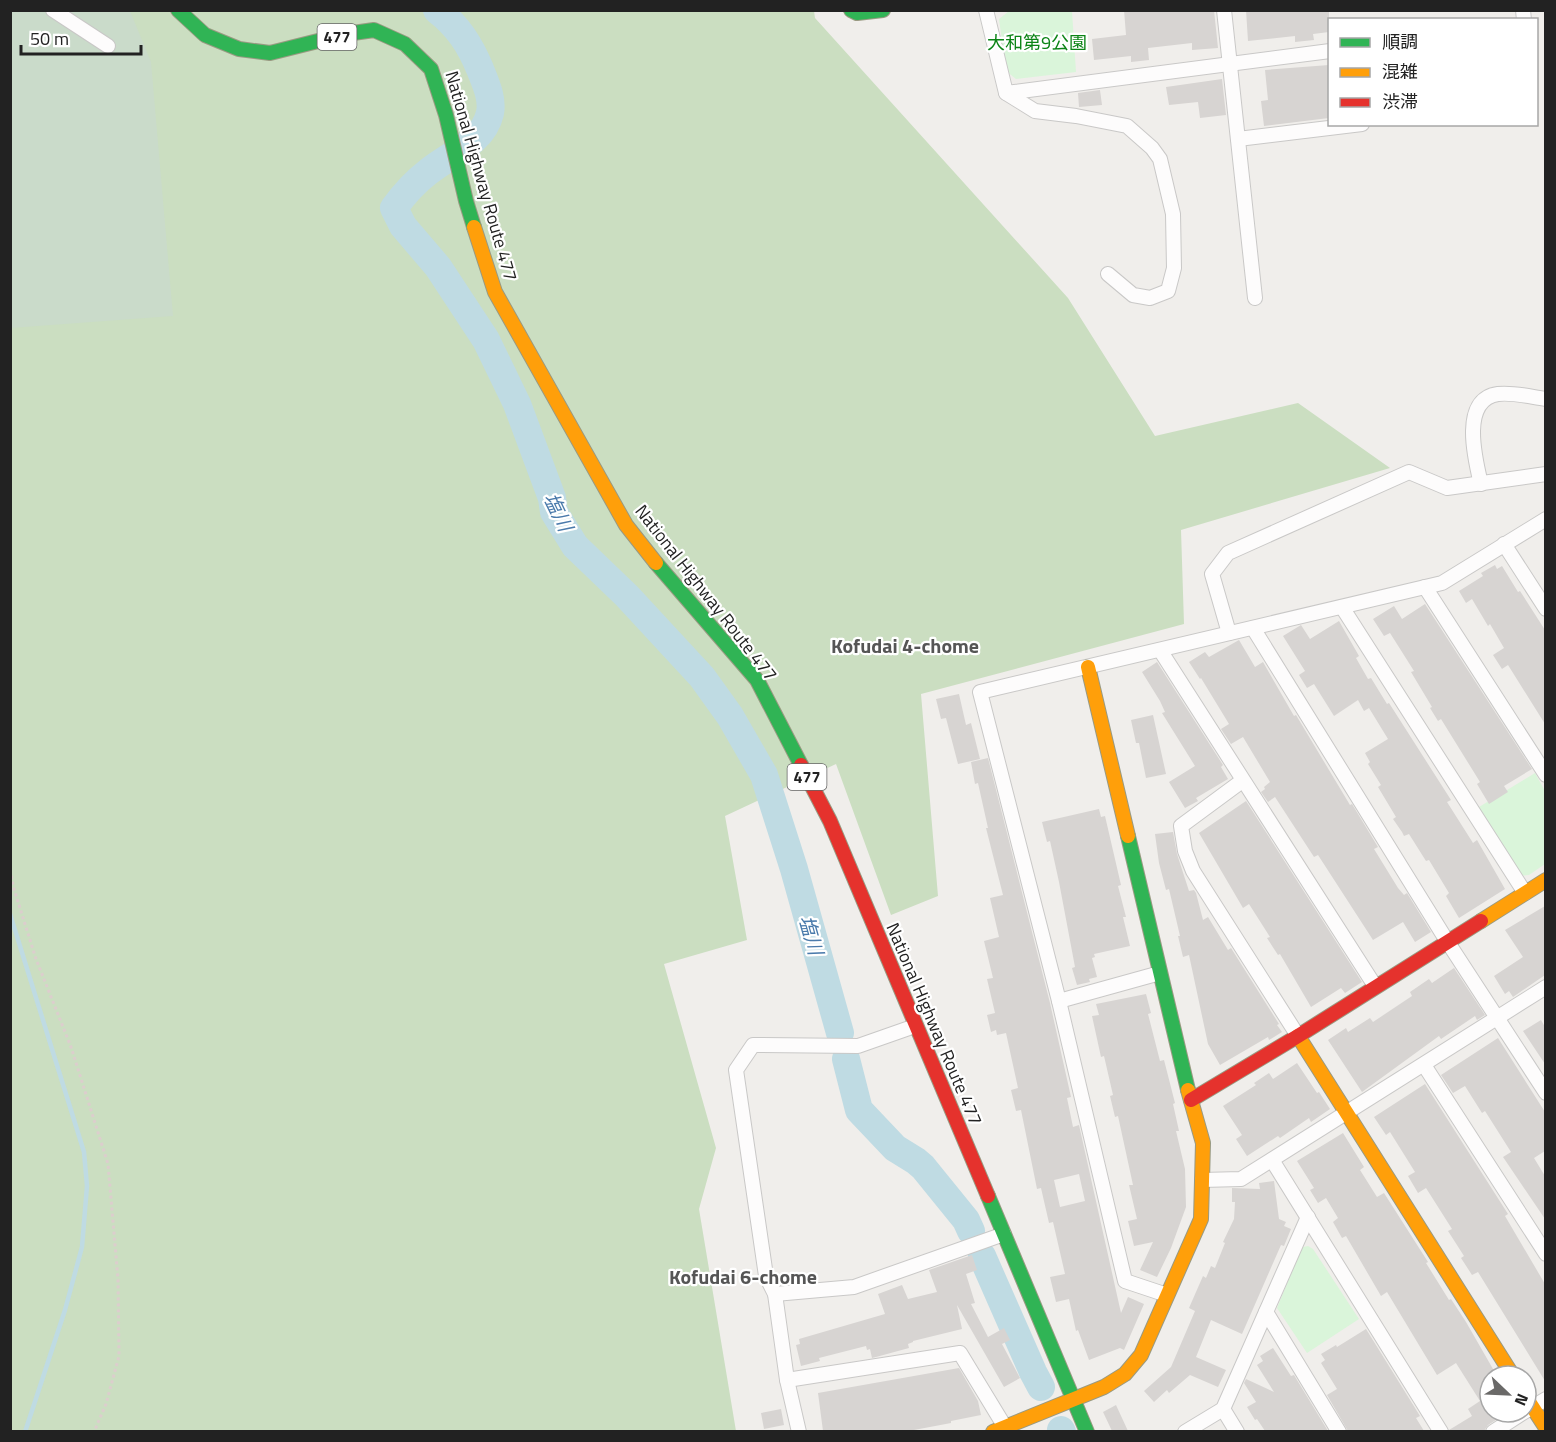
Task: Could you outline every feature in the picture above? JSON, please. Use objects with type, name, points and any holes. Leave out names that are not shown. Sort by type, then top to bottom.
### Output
[{"type":"main road","name":"National Highway Route 477","points":[[178,10],[205,35],[239,49],[270,53],[346,34],[374,30],[405,44],[431,69],[450,131],[466,201],[495,292],[626,525],[671,583],[757,680],[830,821],[1087,1431]]},
{"type":"main road","points":[[851,10],[857,13],[883,10]]},
{"type":"main road","points":[[999,1429],[1073,1400],[1120,1378],[1132,1368],[1141,1355],[1201,1219],[1203,1143],[1160,973],[1088,667]]},
{"type":"main road","points":[[1191,1100],[1298,1036],[1545,880]]},
{"type":"main road","points":[[1298,1036],[1505,1364]]},
{"type":"street","points":[[53,10],[108,46]]},
{"type":"street","points":[[986,10],[1006,93],[1035,111],[1127,126],[1152,148],[1160,159],[1173,214],[1174,268],[1168,291],[1150,298],[1132,295],[1108,274]]},
{"type":"street","points":[[1224,10],[1255,298]]},
{"type":"street","points":[[1006,93],[1328,51]]},
{"type":"street","points":[[1238,139],[1345,126]]},
{"type":"street","points":[[1482,484],[1473,424],[1474,412],[1490,396],[1500,394],[1545,399]]},
{"type":"street","points":[[1229,633],[1212,574],[1228,553],[1409,472],[1447,488],[1545,474]]},
{"type":"street","points":[[1167,1295],[1125,1281],[1059,1001],[980,692],[1442,583],[1545,519]]},
{"type":"street","points":[[1504,544],[1545,609]]},
{"type":"street","points":[[1425,587],[1545,776]]},
{"type":"street","points":[[1342,607],[1525,893]]},
{"type":"street","points":[[1253,628],[1447,941],[1545,1093]]},
{"type":"street","points":[[1160,650],[1375,986]]},
{"type":"street","points":[[1242,781],[1181,826],[1185,851],[1193,871],[1298,1036]]},
{"type":"street","points":[[1059,1001],[1160,973]]},
{"type":"street","points":[[1202,1180],[1241,1179],[1545,987]]},
{"type":"street","points":[[799,1431],[787,1380],[775,1294],[766,1276],[736,1070],[753,1045],[858,1046],[915,1026]]},
{"type":"street","points":[[1424,1065],[1545,1254]]},
{"type":"street","points":[[1272,1160],[1442,1431]]},
{"type":"street","points":[[1185,1431],[1223,1409],[1308,1217]]},
{"type":"street","points":[[775,1294],[854,1287],[1004,1234]]},
{"type":"street","points":[[1266,1312],[1339,1431]]},
{"type":"street","points":[[787,1380],[960,1353],[999,1429]]},
{"type":"street","points":[[1223,1409],[1237,1431]]},
{"type":"path","points":[[10,870],[33,949],[71,1047],[108,1164],[118,1279],[119,1356],[106,1404],[94,1431]]},
{"type":"green space","points":[[10,11],[814,11],[815,18],[1068,298],[1155,436],[1298,403],[1390,468],[1181,530],[1184,624],[921,694],[938,896],[891,915],[836,764],[725,816],[747,940],[664,964],[716,1148],[699,1209],[736,1431],[11,1431]]},
{"type":"green space","points":[[11,11],[130,11],[151,62],[173,316],[11,328]]},
{"type":"green space","name":"大和第9公園","points":[[1009,11],[1072,11],[1076,72],[1016,79],[1006,71],[999,19]]},
{"type":"green space","points":[[1535,773],[1545,791],[1545,864],[1529,875],[1520,876],[1479,813],[1479,807]]},
{"type":"green space","points":[[1308,1246],[1313,1249],[1359,1319],[1307,1353],[1277,1308],[1301,1249]]},
{"type":"building","points":[[1124,10],[1214,10],[1218,48],[1192,50],[1192,43],[1148,48],[1149,60],[1131,62],[1131,56],[1094,60],[1092,39],[1126,35]]},
{"type":"building","points":[[1246,10],[1329,10],[1328,32],[1313,34],[1314,40],[1295,42],[1295,36],[1248,41]]},
{"type":"building","points":[[1328,65],[1328,118],[1264,126],[1261,101],[1268,100],[1265,70]]},
{"type":"building","points":[[1222,79],[1226,115],[1200,118],[1198,102],[1169,105],[1166,87]]},
{"type":"building","points":[[1100,90],[1102,105],[1079,107],[1078,93]]},
{"type":"building","points":[[1495,565],[1497,569],[1502,566],[1545,630],[1545,724],[1508,665],[1502,669],[1493,655],[1504,648],[1490,624],[1488,626],[1472,599],[1466,603],[1459,591],[1483,576],[1481,573]]},
{"type":"building","points":[[1425,604],[1532,769],[1504,786],[1508,792],[1489,804],[1477,784],[1480,782],[1441,719],[1438,721],[1430,708],[1432,707],[1411,672],[1414,671],[1390,633],[1384,636],[1373,619],[1394,606],[1402,619]]},
{"type":"building","points":[[1339,621],[1359,656],[1356,658],[1368,679],[1371,678],[1387,704],[1389,703],[1451,800],[1447,802],[1473,843],[1477,840],[1505,889],[1459,918],[1446,896],[1449,893],[1429,860],[1426,861],[1409,834],[1404,836],[1393,819],[1396,817],[1378,787],[1381,785],[1368,764],[1370,762],[1365,753],[1388,739],[1369,708],[1364,711],[1358,700],[1334,716],[1314,684],[1307,688],[1299,675],[1305,671],[1283,636],[1301,625],[1310,639]]},
{"type":"building","points":[[1239,640],[1255,667],[1263,662],[1294,716],[1296,715],[1378,847],[1374,849],[1398,888],[1404,895],[1407,893],[1431,932],[1415,942],[1403,922],[1373,940],[1318,855],[1314,857],[1275,797],[1268,802],[1261,792],[1270,782],[1243,737],[1231,744],[1221,729],[1229,724],[1189,662],[1205,652],[1209,657]]},
{"type":"building","points":[[1157,662],[1223,765],[1221,767],[1228,779],[1196,798],[1198,801],[1185,808],[1169,782],[1195,766],[1162,713],[1165,712],[1160,701],[1142,672]]},
{"type":"building","points":[[959,694],[966,725],[971,723],[980,759],[958,764],[946,718],[941,719],[936,699]]},
{"type":"building","points":[[1153,715],[1166,774],[1146,778],[1139,743],[1136,743],[1131,720]]},
{"type":"building","points":[[988,758],[1050,1003],[1071,1097],[1067,1098],[1073,1127],[1079,1125],[1121,1313],[1128,1297],[1144,1304],[1124,1350],[1120,1348],[1089,1360],[1078,1330],[1076,1331],[1069,1299],[1056,1302],[1050,1277],[1065,1274],[1053,1222],[1049,1223],[1041,1188],[1037,1189],[1021,1110],[1016,1111],[1011,1090],[1018,1088],[1006,1033],[997,1035],[996,1030],[991,1032],[987,1015],[995,1013],[987,979],[993,978],[984,941],[999,937],[990,898],[1003,895],[986,828],[988,828],[978,783],[975,784],[971,762]],"holes":[[[1079,1174],[1085,1201],[1060,1207],[1054,1180]]]},
{"type":"building","points":[[1246,801],[1362,982],[1345,993],[1341,988],[1311,1007],[1280,954],[1278,955],[1267,938],[1270,937],[1249,904],[1243,908],[1199,833]]},
{"type":"building","points":[[1099,809],[1101,817],[1105,816],[1121,885],[1118,886],[1130,946],[1094,954],[1095,957],[1092,958],[1097,977],[1089,979],[1090,982],[1077,985],[1072,968],[1075,967],[1059,882],[1050,841],[1047,842],[1042,822]]},
{"type":"building","points":[[1173,832],[1177,854],[1189,891],[1194,890],[1196,893],[1203,920],[1208,917],[1228,950],[1231,948],[1282,1032],[1269,1040],[1268,1037],[1220,1065],[1208,1044],[1189,955],[1183,957],[1169,889],[1166,890],[1159,863],[1155,834]]},
{"type":"building","points":[[1545,906],[1545,975],[1513,997],[1509,991],[1505,994],[1494,976],[1523,957],[1505,930]]},
{"type":"building","points":[[1454,968],[1485,1015],[1477,1020],[1475,1016],[1441,1039],[1439,1036],[1362,1092],[1328,1040],[1346,1028],[1348,1032],[1370,1018],[1373,1022],[1412,996],[1410,992],[1429,979],[1432,983]]},
{"type":"building","points":[[1146,994],[1151,1013],[1148,1014],[1160,1061],[1164,1060],[1175,1103],[1173,1104],[1179,1131],[1176,1131],[1185,1169],[1186,1207],[1171,1248],[1157,1277],[1140,1270],[1153,1242],[1134,1246],[1128,1221],[1137,1219],[1129,1185],[1133,1185],[1118,1116],[1115,1117],[1110,1096],[1113,1095],[1104,1056],[1101,1057],[1092,1016],[1099,1015],[1096,1004]]},
{"type":"building","points":[[1541,1020],[1545,1027],[1545,1064],[1523,1031]]},
{"type":"building","points":[[1498,1038],[1545,1112],[1545,1151],[1534,1158],[1545,1176],[1545,1219],[1503,1157],[1511,1152],[1485,1111],[1482,1113],[1465,1086],[1453,1093],[1441,1075]]},
{"type":"building","points":[[1297,1063],[1330,1109],[1311,1122],[1309,1118],[1280,1138],[1278,1136],[1247,1156],[1236,1139],[1242,1135],[1223,1106],[1256,1085],[1254,1083],[1269,1073],[1273,1079]]},
{"type":"building","points":[[1425,1084],[1508,1214],[1505,1216],[1545,1284],[1545,1381],[1538,1370],[1538,1364],[1535,1364],[1478,1272],[1472,1275],[1461,1258],[1464,1256],[1448,1231],[1452,1229],[1426,1188],[1418,1193],[1408,1176],[1415,1172],[1390,1132],[1386,1135],[1374,1117]]},
{"type":"building","points":[[1343,1133],[1364,1167],[1360,1170],[1377,1197],[1384,1193],[1490,1364],[1478,1364],[1478,1398],[1456,1363],[1437,1375],[1387,1292],[1381,1296],[1346,1236],[1342,1238],[1333,1222],[1338,1218],[1326,1198],[1318,1203],[1310,1190],[1314,1188],[1297,1161]]},
{"type":"building","points":[[1274,1181],[1279,1219],[1286,1222],[1284,1226],[1291,1229],[1284,1246],[1281,1245],[1242,1334],[1211,1320],[1196,1357],[1226,1370],[1218,1387],[1190,1375],[1169,1393],[1167,1390],[1154,1402],[1144,1391],[1171,1367],[1195,1311],[1189,1308],[1203,1276],[1206,1278],[1211,1266],[1215,1268],[1225,1243],[1223,1242],[1234,1219],[1235,1202],[1232,1202],[1232,1188],[1260,1189],[1259,1183]]},
{"type":"building","points":[[972,1255],[977,1270],[966,1274],[975,1303],[971,1304],[988,1337],[1004,1328],[1010,1340],[1002,1344],[1020,1378],[1004,1387],[957,1305],[962,1329],[913,1341],[908,1344],[909,1348],[872,1358],[870,1349],[867,1350],[866,1346],[819,1358],[820,1361],[801,1366],[796,1345],[800,1344],[799,1339],[885,1314],[878,1294],[902,1285],[908,1299],[937,1292],[929,1270]]},
{"type":"building","points":[[1366,1329],[1420,1416],[1416,1418],[1424,1431],[1348,1431],[1327,1395],[1337,1389],[1321,1363],[1325,1360],[1321,1354]]},
{"type":"building","points":[[1273,1348],[1291,1376],[1294,1375],[1328,1431],[1265,1431],[1257,1419],[1255,1420],[1247,1407],[1256,1402],[1244,1383],[1246,1379],[1274,1392],[1257,1365],[1263,1361],[1260,1356]]},
{"type":"building","points":[[959,1368],[978,1401],[981,1415],[914,1431],[823,1431],[818,1393]]},
{"type":"building","points":[[1478,1402],[1478,1424],[1490,1424],[1484,1431],[1450,1431],[1472,1416],[1468,1409]]},
{"type":"building","points":[[1116,1405],[1128,1431],[1112,1431],[1103,1412]]},
{"type":"building","points":[[781,1409],[784,1425],[764,1429],[761,1413]]},
{"type":"waterway","name":"塩川","points":[[437,10],[463,36],[472,52],[488,90],[490,113],[486,123],[473,140],[423,176],[394,208],[403,226],[438,267],[486,340],[517,404],[552,498],[554,512],[575,546],[627,596],[702,677],[730,716],[764,775],[794,869],[840,1033]]},
{"type":"waterway","points":[[10,914],[84,1152],[87,1186],[82,1247],[65,1310],[25,1432]]},
{"type":"waterway","name":"塩川","points":[[846,1059],[859,1110],[895,1148],[923,1167],[966,1220],[971,1231]]},
{"type":"waterway","name":"塩川","points":[[982,1256],[1041,1387]]},
{"type":"traffic: fast","points":[[178,10],[205,35],[239,49],[270,53],[346,34],[374,30],[405,44],[431,69],[446,115],[474,227]]},
{"type":"traffic: fast","points":[[851,10],[857,13],[883,10]]},
{"type":"traffic: fast","points":[[656,563],[757,680],[801,765]]},
{"type":"traffic: fast","points":[[1128,836],[1188,1090]]},
{"type":"traffic: fast","points":[[988,1196],[1087,1432]]},
{"type":"traffic: slow","points":[[474,227],[495,292],[626,525],[656,563]]},
{"type":"traffic: slow","points":[[1088,667],[1128,836]]},
{"type":"traffic: slow","points":[[1481,921],[1546,880]]},
{"type":"traffic: slow","points":[[1298,1036],[1505,1364]]},
{"type":"traffic: slow","points":[[993,1432],[1104,1387],[1125,1374],[1141,1355],[1201,1219],[1203,1143],[1188,1090]]},
{"type":"traffic: slow","points":[[1538,1416],[1546,1428]]},
{"type":"traffic: jam","points":[[801,765],[830,821],[988,1196]]},
{"type":"traffic: jam","points":[[1191,1100],[1481,921]]},
{"type":"district","name":"Kofudai 4-chome","points":[[905,646]]},
{"type":"district","name":"Kofudai 6-chome","points":[[743,1277]]}]
